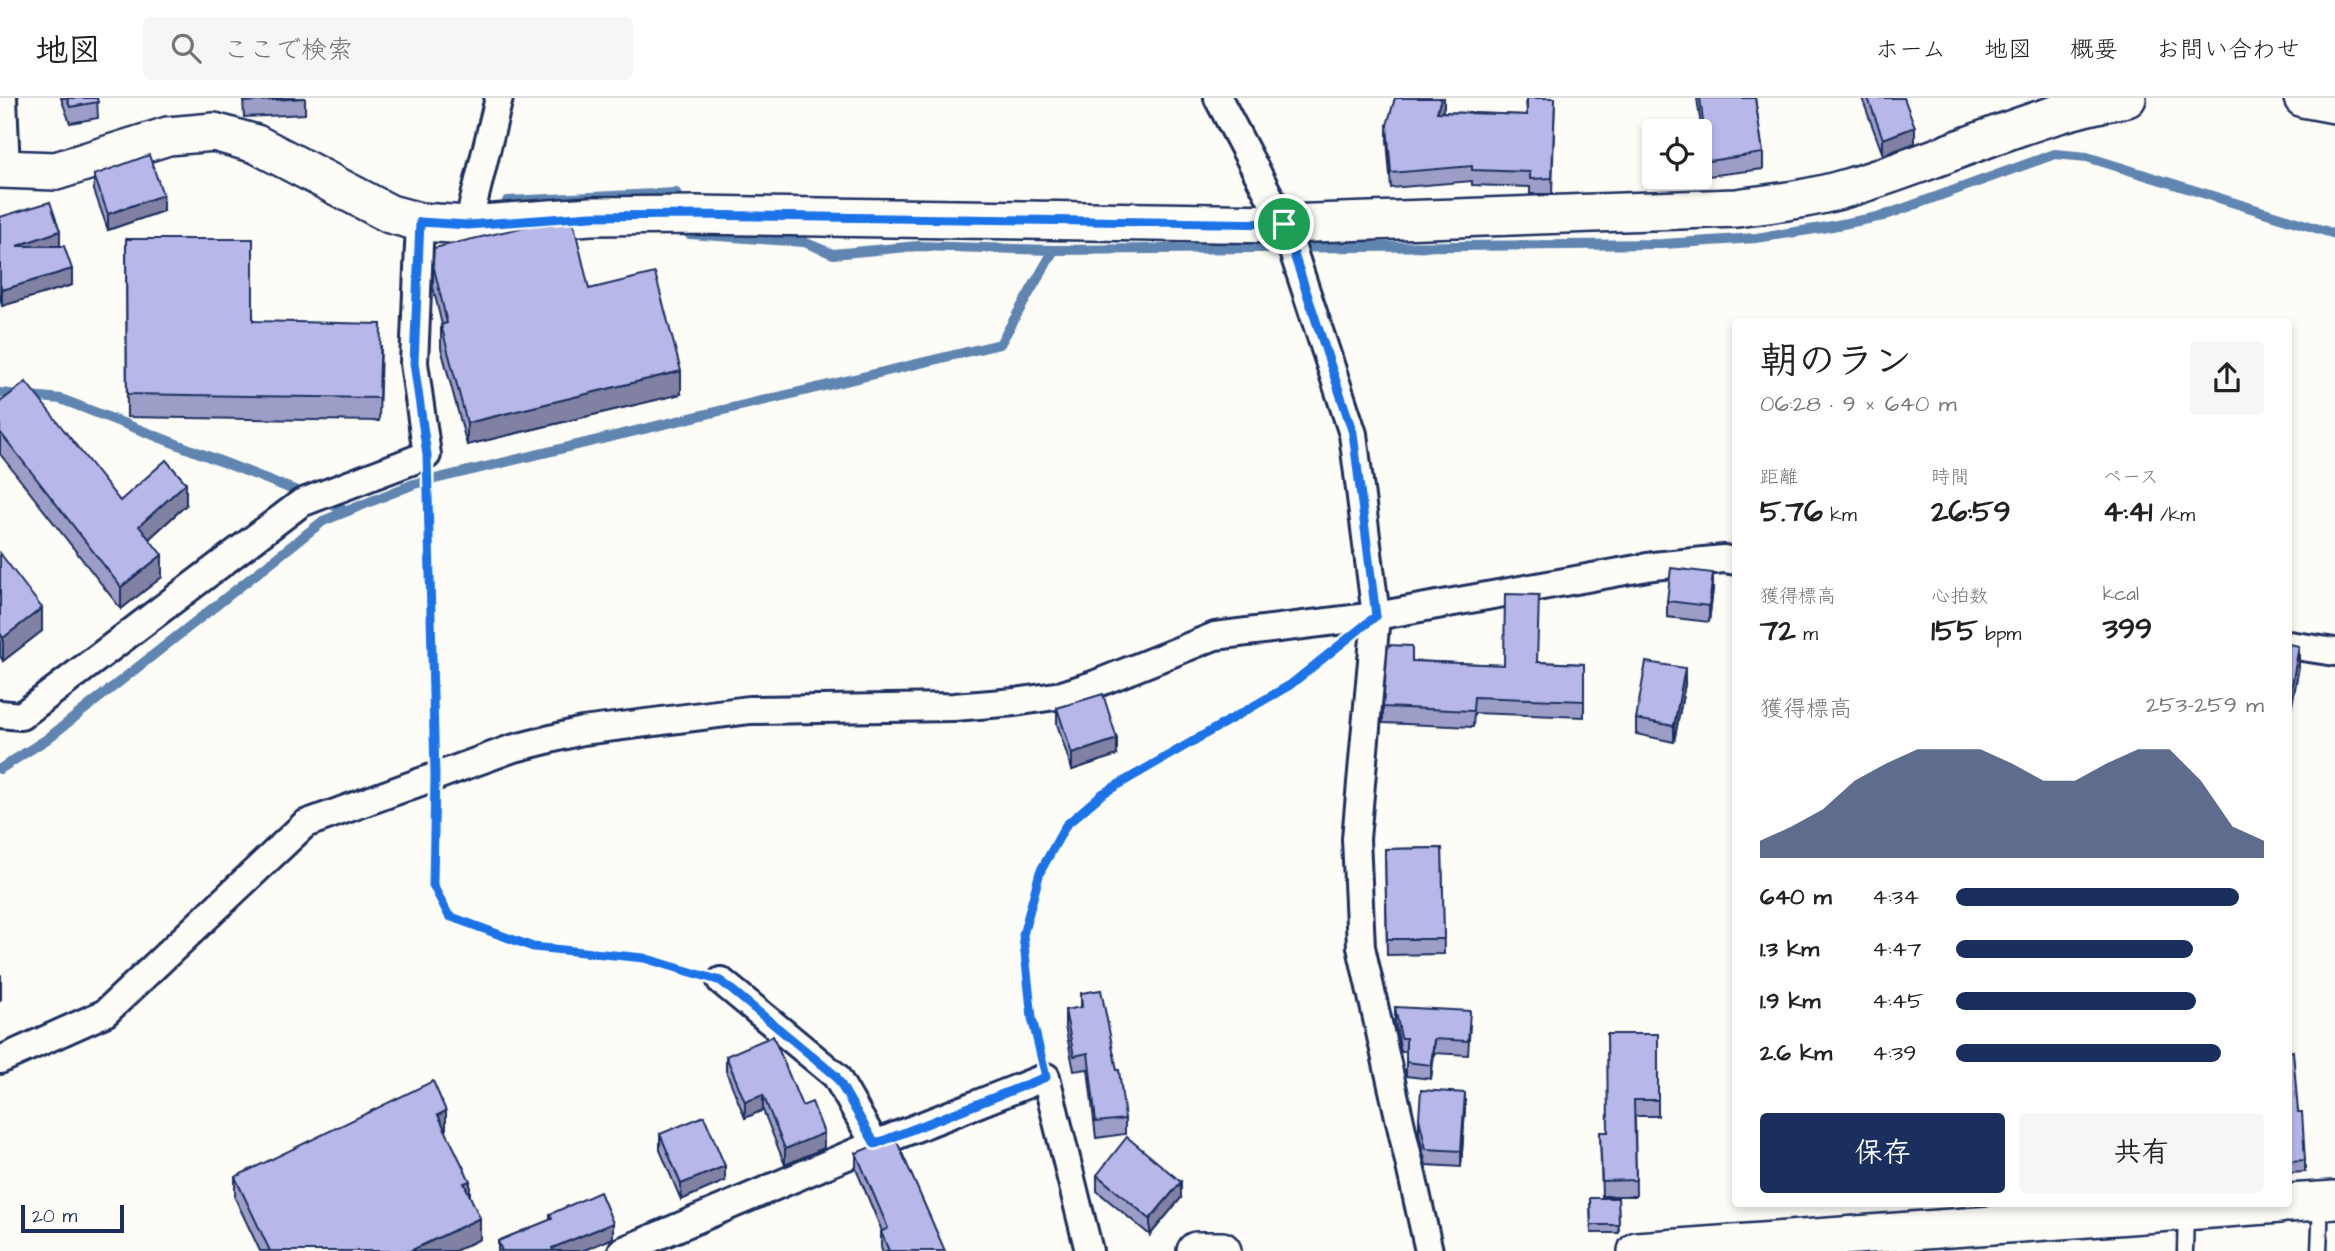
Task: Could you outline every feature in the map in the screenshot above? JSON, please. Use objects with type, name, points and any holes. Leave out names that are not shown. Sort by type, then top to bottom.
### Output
[{"type":"street","points":[[2,98],[3,170],[56,171],[168,136],[214,132],[257,144],[390,215],[420,222],[468,225],[591,216],[682,215],[1284,224],[1737,208],[1795,201],[1847,188],[2078,106],[2127,98]]},
{"type":"street","points":[[468,225],[499,98]]},
{"type":"street","points":[[1217,98],[1284,224],[1353,433],[1376,616],[1356,839],[1362,947],[1429,1251]]},
{"type":"street","points":[[2303,98],[2335,104]]},
{"type":"street","points":[[0,715],[21,716],[301,503],[427,455],[414,363],[420,222]]},
{"type":"street","points":[[0,1060],[105,1013],[305,824],[511,749],[557,737],[749,710],[954,707],[1062,695],[1215,636],[1376,616],[1653,566],[1732,560]]},
{"type":"street","points":[[2292,645],[2335,652]]},
{"type":"street","points":[[721,981],[836,1076],[875,1144]]},
{"type":"street","points":[[622,1251],[875,1144],[1046,1077],[1089,1251]]},
{"type":"street","points":[[1637,1251],[2240,1207]]},
{"type":"street","points":[[1196,1251],[1222,1251]]},
{"type":"lane","points":[[2315,1202],[2319,1251]]},
{"type":"lane","points":[[2185,1251],[2186,1211]]},
{"type":"path","points":[[427,455],[435,776],[433,885],[449,916],[533,947],[644,958],[721,981]]},
{"type":"path","points":[[1046,1077],[1032,1018],[1023,935],[1040,872],[1066,825],[1102,794],[1290,685],[1333,651]]},
{"type":"building","points":[[67,98],[97,98],[98,102],[70,107]]},
{"type":"building","points":[[244,98],[305,98],[244,102]]},
{"type":"building","points":[[1395,98],[1441,98],[1437,112],[1527,115],[1527,98],[1555,98],[1552,178],[1530,179],[1530,172],[1472,170],[1472,166],[1391,173],[1387,125]]},
{"type":"building","points":[[1700,98],[1755,98],[1763,153],[1712,160],[1712,119],[1703,119]]},
{"type":"building","points":[[1868,98],[1904,98],[1915,127],[1883,139]]},
{"type":"building","points":[[149,155],[163,195],[108,214],[94,175]]},
{"type":"building","points":[[50,202],[60,231],[17,246],[64,246],[72,269],[2,290],[0,217]]},
{"type":"building","points":[[572,216],[589,289],[655,273],[681,371],[467,423],[441,325],[447,323],[433,264],[434,248]]},
{"type":"building","points":[[126,239],[253,239],[253,321],[381,324],[379,398],[127,394]]},
{"type":"building","points":[[26,382],[120,501],[166,460],[186,483],[139,526],[162,555],[121,587],[0,432],[0,402]]},
{"type":"building","points":[[0,553],[42,608],[3,638],[0,633]]},
{"type":"building","points":[[1671,568],[1713,573],[1709,606],[1667,601]]},
{"type":"building","points":[[1505,594],[1539,595],[1537,662],[1584,664],[1584,701],[1474,697],[1473,711],[1383,707],[1388,645],[1412,646],[1412,661],[1504,665]]},
{"type":"building","points":[[2292,645],[2299,646],[2292,684]]},
{"type":"building","points":[[1646,662],[1685,668],[1674,726],[1636,719]]},
{"type":"building","points":[[1103,694],[1117,739],[1072,754],[1057,708]]},
{"type":"building","points":[[1442,848],[1444,939],[1387,939],[1385,849]]},
{"type":"building","points":[[1101,990],[1119,1070],[1125,1119],[1096,1122],[1088,1053],[1074,1056],[1065,1010],[1082,1007],[1081,993]]},
{"type":"building","points":[[1395,1007],[1470,1011],[1468,1041],[1434,1039],[1431,1065],[1406,1062],[1406,1038],[1401,1038]]},
{"type":"building","points":[[1607,1034],[1658,1034],[1658,1100],[1634,1100],[1636,1180],[1602,1181],[1600,1132],[1608,1132]]},
{"type":"building","points":[[773,1036],[802,1106],[812,1102],[824,1133],[785,1149],[763,1095],[745,1102],[726,1056]]},
{"type":"building","points":[[2292,1051],[2298,1112],[2302,1112],[2305,1160],[2292,1161]]},
{"type":"building","points":[[433,1081],[446,1111],[438,1115],[470,1181],[464,1183],[480,1218],[410,1251],[270,1251],[235,1177]]},
{"type":"building","points":[[1421,1090],[1465,1093],[1461,1151],[1426,1149],[1419,1118]]},
{"type":"building","points":[[704,1116],[725,1166],[681,1184],[660,1134]]},
{"type":"building","points":[[895,1137],[945,1251],[889,1251],[881,1232],[888,1228],[856,1153]]},
{"type":"building","points":[[1127,1137],[1181,1182],[1150,1219],[1097,1175]]},
{"type":"building","points":[[600,1192],[613,1223],[552,1248],[554,1251],[502,1251],[498,1241],[552,1219],[550,1214]]},
{"type":"building","points":[[1590,1198],[1618,1198],[1619,1225],[1591,1225]]},
{"type":"waterway","points":[[507,201],[676,193],[689,234],[804,242],[833,254],[918,246],[1054,250],[1663,244],[1756,238],[1883,216],[2055,154],[2087,157],[2335,234]]},
{"type":"waterway","points":[[0,769],[47,739],[323,521],[414,484],[1000,344],[1054,250]]},
{"type":"waterway","points":[[0,393],[61,399],[348,511]]},
{"type":"route","points":[[695,215],[1284,224],[1353,433],[1376,616],[1290,685],[1102,794],[1066,825],[1040,872],[1023,935],[1032,1018],[1046,1077],[875,1144],[836,1076],[721,981],[644,958],[533,947],[449,916],[433,885],[435,776],[427,455],[414,363],[420,222],[468,225],[591,216],[695,215]]}]
